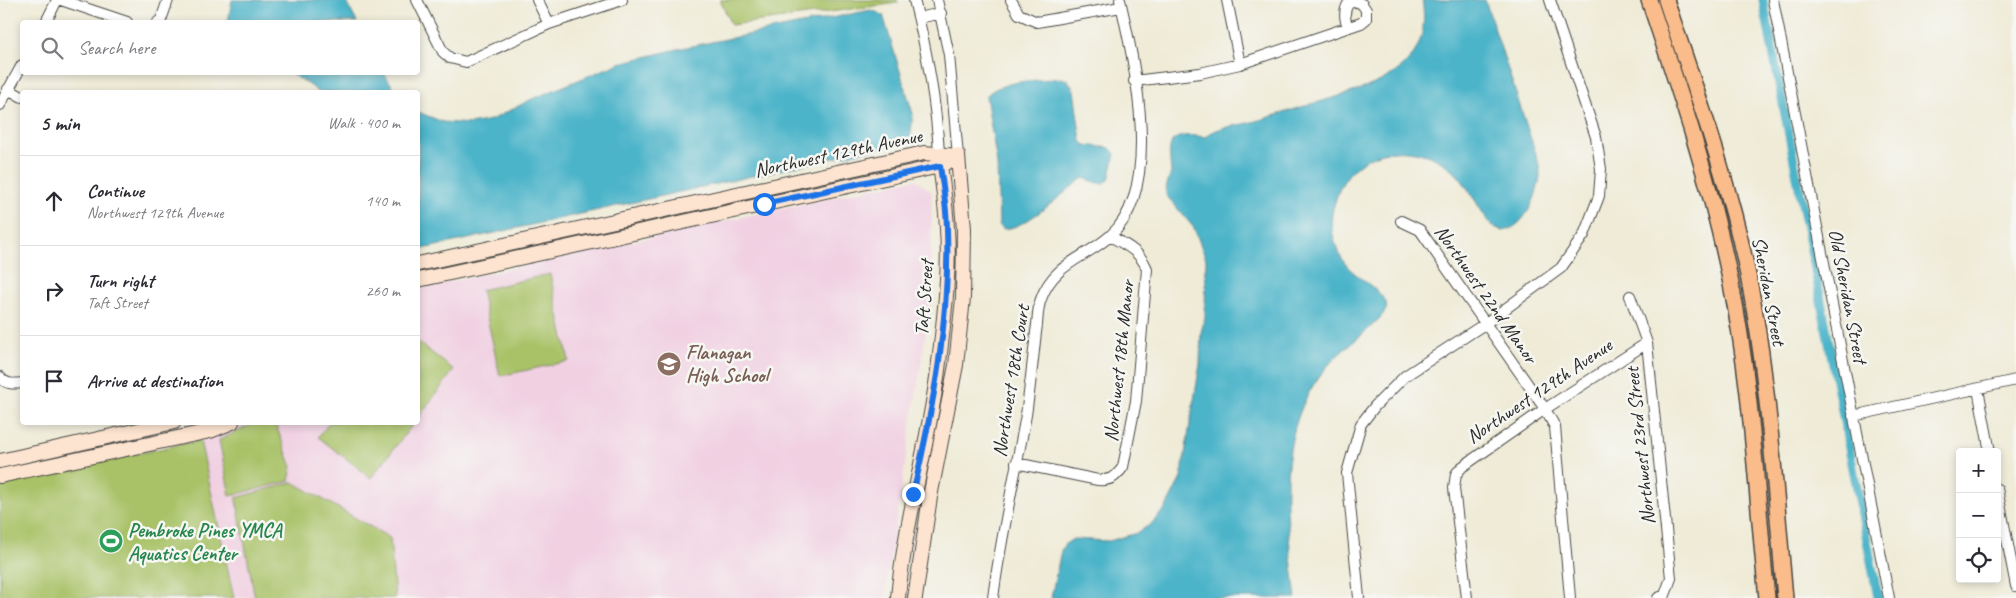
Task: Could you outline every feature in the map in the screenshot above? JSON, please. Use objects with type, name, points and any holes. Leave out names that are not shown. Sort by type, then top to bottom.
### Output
[{"type":"main road","name":"Sheridan Street","points":[[1649,0],[1711,195],[1731,280],[1753,440],[1767,598]]},
{"type":"main road","name":"Sheridan Street","points":[[1666,0],[1729,195],[1748,276],[1771,440],[1785,598]]},
{"type":"street","points":[[47,20],[57,0]]},
{"type":"street","points":[[61,0],[121,20]]},
{"type":"street","points":[[160,20],[164,14],[168,0]]},
{"type":"street","points":[[417,0],[443,52],[457,62],[466,62],[478,58],[549,24],[622,0]]},
{"type":"street","points":[[537,0],[549,24]]},
{"type":"street","name":"Taft Street","points":[[898,598],[913,494],[930,420],[939,363],[945,296],[947,230],[936,106],[914,0]]},
{"type":"street","name":"Taft Street","points":[[915,598],[930,497],[956,365],[963,298],[964,228],[958,156],[949,55],[937,0]]},
{"type":"street","points":[[1011,0],[1019,14],[1037,22],[1121,3]]},
{"type":"street","points":[[1227,0],[1240,64]]},
{"type":"street","points":[[1358,598],[1347,473],[1361,424],[1375,406],[1405,376],[1486,323],[1561,268],[1584,235],[1598,196],[1601,169],[1596,137],[1550,0]]},
{"type":"street","name":"Old Sheridan Street","points":[[1772,0],[1889,598]]},
{"type":"street","name":"Northwest 18th Court","points":[[993,598],[1026,414],[1041,300],[1058,270],[1110,236],[1128,212],[1136,193],[1142,166],[1141,137],[1134,81],[1121,3]]},
{"type":"street","points":[[919,18],[941,13]]},
{"type":"street","points":[[1134,81],[1200,73],[1240,64],[1349,27]]},
{"type":"street","points":[[0,105],[20,68]]},
{"type":"street","points":[[8,89],[20,96]]},
{"type":"street","name":"Northwest 129th Avenue","points":[[420,264],[924,153],[940,160]]},
{"type":"street","name":"Northwest 129th Avenue","points":[[420,280],[565,249],[958,156]]},
{"type":"street","name":"Northwest 22nd Manor","points":[[1401,221],[1420,230],[1545,409],[1555,427],[1570,598]]},
{"type":"street","points":[[551,236],[565,249]]},
{"type":"street","name":"Northwest 18th Manor","points":[[1016,463],[1106,481],[1117,476],[1123,467],[1136,401],[1146,269],[1143,259],[1135,250],[1110,236]]},
{"type":"street","name":"Northwest 23rd Street","points":[[1630,296],[1647,343],[1671,578],[1662,596]]},
{"type":"street","name":"Northwest 129th Avenue","points":[[1467,598],[1454,488],[1456,474],[1462,467],[1545,409],[1647,343]]},
{"type":"street","points":[[2,379],[11,384],[20,383]]},
{"type":"street","points":[[1854,416],[2016,380]]},
{"type":"street","points":[[1978,389],[1989,448]]},
{"type":"street","points":[[930,420],[946,423]]},
{"type":"street","points":[[0,461],[161,425]]},
{"type":"street","points":[[0,476],[210,431],[225,425]]},
{"type":"street","points":[[1998,493],[2016,586]]},
{"type":"shaded area","name":"Flanagan High School","points":[[915,179],[932,192],[930,306],[884,598],[234,598],[200,440],[215,437],[244,425],[420,425],[420,289]]},
{"type":"green space","points":[[720,0],[897,0],[898,3],[731,25]]},
{"type":"green space","points":[[550,274],[569,361],[500,376],[481,290]]},
{"type":"green space","points":[[420,344],[454,370],[420,415]]},
{"type":"green space","points":[[251,425],[276,425],[292,467],[289,481],[230,496],[219,440]]},
{"type":"green space","points":[[327,425],[412,425],[371,478],[318,437]]},
{"type":"green space","name":"Pembroke Pines YMCA Aquatics Center","points":[[200,440],[234,598],[0,598],[0,484]]},
{"type":"green space","points":[[293,482],[390,538],[395,598],[255,598],[236,498]]},
{"type":"water","points":[[232,0],[345,0],[356,20],[228,20]]},
{"type":"water","points":[[1422,0],[1485,0],[1537,156],[1540,171],[1539,182],[1534,200],[1524,217],[1511,229],[1503,231],[1492,226],[1456,173],[1434,158],[1400,151],[1384,153],[1368,159],[1355,168],[1344,182],[1336,199],[1332,217],[1331,225],[1336,244],[1342,259],[1348,267],[1376,290],[1385,301],[1387,307],[1372,326],[1333,360],[1313,386],[1300,413],[1291,442],[1287,473],[1289,535],[1296,598],[1051,598],[1064,545],[1073,539],[1109,541],[1137,533],[1151,524],[1165,509],[1181,478],[1200,364],[1201,332],[1205,318],[1206,259],[1194,228],[1166,195],[1171,172],[1170,152],[1172,141],[1184,136],[1206,137],[1221,128],[1270,117],[1362,89],[1381,81],[1397,71],[1410,59],[1419,43],[1423,24]]},
{"type":"water","points":[[871,10],[883,15],[913,114],[910,141],[420,250],[420,113],[443,122],[470,124],[491,120],[532,99],[620,63],[682,48]]},
{"type":"water","points":[[293,75],[385,75],[395,90],[316,90]]},
{"type":"water","points":[[1060,78],[1068,80],[1074,90],[1081,141],[1085,145],[1110,148],[1115,154],[1109,180],[1102,184],[1083,178],[1033,217],[1023,223],[1003,229],[999,225],[997,164],[986,96],[1001,86]]},
{"type":"waterway","points":[[1763,0],[1878,598]]},
{"type":"place","name":"Flanagan High School","points":[[669,364]]},
{"type":"place","name":"Pembroke Pines YMCA Aquatics Center","points":[[111,541]]},
{"type":"route","points":[[764,204],[940,166],[947,230],[945,296],[939,363],[930,420],[913,494]]}]
